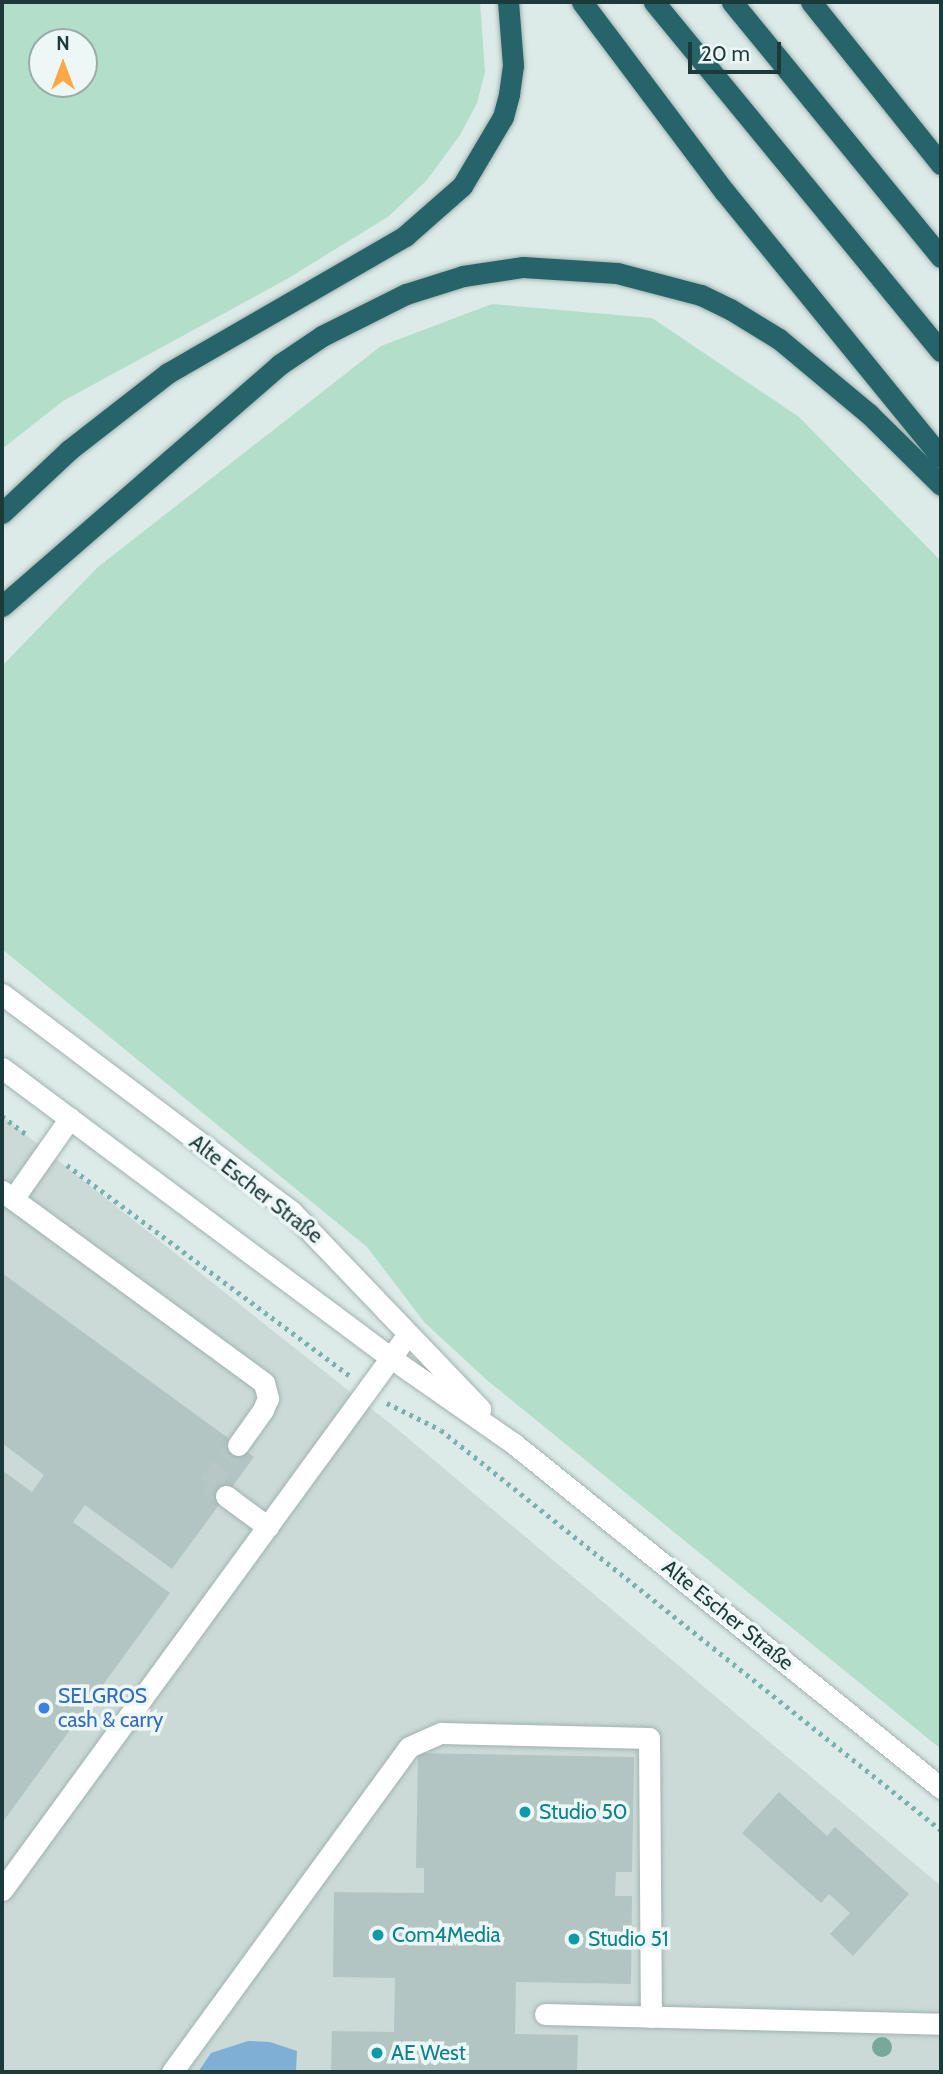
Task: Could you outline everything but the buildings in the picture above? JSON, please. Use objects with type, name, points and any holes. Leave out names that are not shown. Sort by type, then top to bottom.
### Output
[{"type":"highway","points":[[2,513],[69,450],[168,373],[405,236],[462,186],[503,117],[509,94],[513,65],[508,2]]},
{"type":"highway","points":[[582,2],[723,191],[941,457]]},
{"type":"highway","points":[[654,2],[941,351]]},
{"type":"highway","points":[[732,2],[941,257]]},
{"type":"highway","points":[[811,2],[941,163]]},
{"type":"highway","points":[[2,606],[279,365],[322,336],[406,294],[463,276],[523,267],[617,273],[701,295],[730,309],[779,339],[869,414],[941,485]]},
{"type":"street","name":"Alte Escher Straße","points":[[2,995],[291,1211],[513,1443]]},
{"type":"street","name":"Alte Escher Straße","points":[[2,1068],[391,1358],[513,1443],[941,1788]]},
{"type":"street","points":[[70,1118],[48,1150],[7,1195],[264,1382],[268,1398],[263,1410],[238,1445]]},
{"type":"street","points":[[2,1890],[408,1334]]},
{"type":"street","points":[[226,1496],[268,1527]]},
{"type":"street","points":[[172,2072],[410,1747],[442,1733],[649,1738],[651,2017]]},
{"type":"street","points":[[545,2014],[941,2024]]},
{"type":"path","points":[[2,1116],[396,1410],[441,1430],[941,1830]]},
{"type":"shaded area","points":[[2,1116],[397,1429],[941,1886],[941,2072],[2,2072]]},
{"type":"green space","points":[[2,2],[480,2],[485,72],[477,103],[460,135],[427,180],[389,216],[287,279],[63,401],[2,449]]},
{"type":"green space","points":[[492,304],[652,318],[799,417],[941,561],[941,1749],[488,1381],[425,1323],[367,1247],[2,949],[2,666],[98,567],[381,346]]},
{"type":"water","points":[[248,2041],[270,2042],[297,2051],[296,2072],[198,2072],[211,2053]]},
{"type":"tunnel","points":[[226,1496],[209,1484],[238,1445]]},
{"type":"place","name":"SELGROS cash & carry","points":[[44,1708]]},
{"type":"place","name":"Studio 50","points":[[525,1812]]},
{"type":"place","name":"Com4Media","points":[[378,1935]]},
{"type":"place","name":"Studio 51","points":[[574,1939]]},
{"type":"place","name":"AE West","points":[[377,2053]]}]
